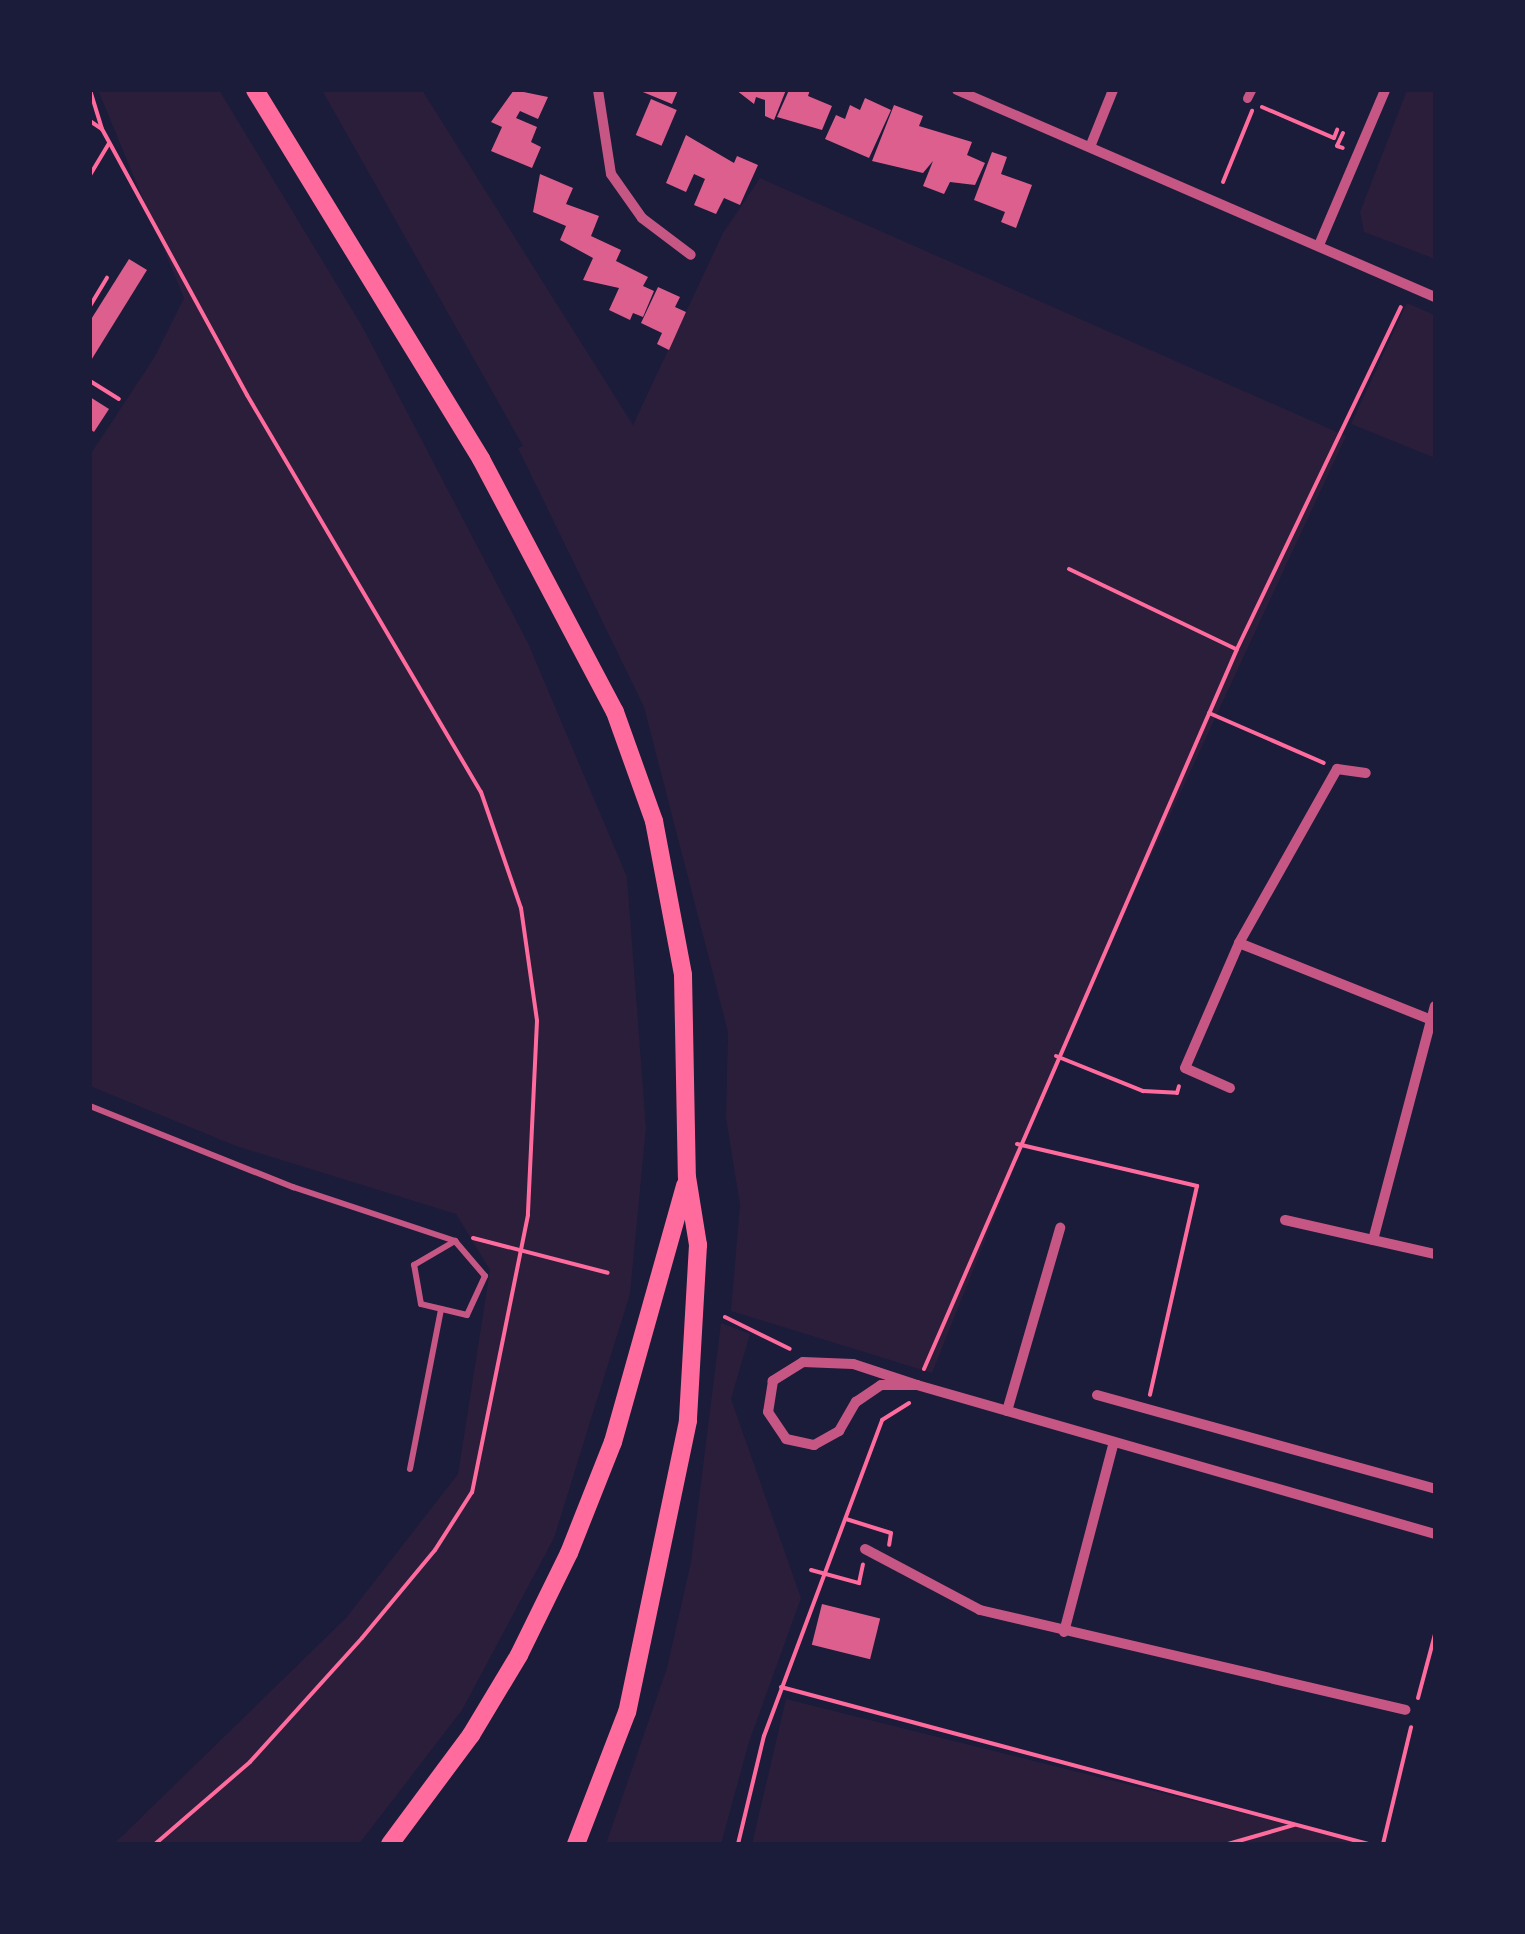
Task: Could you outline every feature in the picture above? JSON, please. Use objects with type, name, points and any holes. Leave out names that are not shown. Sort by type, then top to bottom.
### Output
[{"type":"main road","points":[[255,90],[481,459],[615,712],[654,821],[683,975],[687,1177],[698,1245],[688,1422],[627,1712],[576,1844]]},
{"type":"main road","points":[[390,1844],[520,1656],[569,1552],[613,1442],[687,1177]]},
{"type":"street","points":[[598,90],[611,174],[642,218],[691,254]]},
{"type":"street","points":[[957,90],[1435,297]]},
{"type":"street","points":[[1090,147],[1113,90]]},
{"type":"street","points":[[1320,245],[1385,90]]},
{"type":"street","points":[[1230,1088],[1185,1068],[1238,943],[1337,769],[1366,773]]},
{"type":"street","points":[[1238,943],[1429,1019]]},
{"type":"street","points":[[1374,1240],[1435,1006]]},
{"type":"street","points":[[1285,1220],[1435,1254]]},
{"type":"street","points":[[1007,1411],[1060,1228]]},
{"type":"street","points":[[918,1380],[881,1386],[856,1402],[827,1442],[800,1443],[774,1426],[768,1393],[788,1366],[803,1362],[853,1364],[918,1380],[1007,1411],[1435,1534]]},
{"type":"street","points":[[1097,1396],[1435,1490]]},
{"type":"street","points":[[1064,1632],[1114,1442]]},
{"type":"street","points":[[866,1549],[980,1610],[1404,1710]]},
{"type":"lane","points":[[90,1106],[294,1187],[455,1242],[485,1276],[467,1316],[421,1304],[414,1265],[455,1242]]},
{"type":"lane","points":[[410,1469],[441,1309]]},
{"type":"path","points":[[90,90],[102,130],[248,395],[481,792],[506,850],[537,1021],[534,1162],[472,1492],[435,1550],[362,1638],[250,1762],[155,1844]]},
{"type":"path","points":[[1223,182],[1251,97]]},
{"type":"path","points":[[1278,115],[1334,138],[1340,132],[1336,144]]},
{"type":"path","points":[[90,121],[102,130]]},
{"type":"path","points":[[90,175],[110,144]]},
{"type":"path","points":[[90,306],[106,278]]},
{"type":"path","points":[[918,1380],[1016,1144],[1237,649],[1401,306]]},
{"type":"path","points":[[90,381],[118,399]]},
{"type":"path","points":[[1069,569],[1237,649]]},
{"type":"path","points":[[1208,714],[1337,769]]},
{"type":"path","points":[[1056,1056],[1142,1091],[1177,1092],[1185,1068]]},
{"type":"path","points":[[1016,1144],[1197,1186],[1148,1408]]},
{"type":"path","points":[[479,1237],[608,1273]]},
{"type":"path","points":[[725,1317],[795,1351],[803,1362]]},
{"type":"path","points":[[738,1844],[749,1782],[882,1420],[910,1402]]},
{"type":"path","points":[[811,1570],[859,1584]]},
{"type":"path","points":[[1383,1844],[1435,1634]]},
{"type":"path","points":[[782,1687],[1368,1844]]},
{"type":"path","points":[[1228,1844],[1294,1825]]},
{"type":"shaded area","points":[[98,90],[219,90],[362,326],[528,643],[627,877],[646,1128],[630,1294],[554,1538],[462,1710],[359,1844],[114,1844],[346,1618],[458,1474],[490,1270],[456,1214],[236,1146],[90,1086],[90,455],[154,358],[184,298]]},
{"type":"shaded area","points":[[322,90],[422,90],[633,425],[723,233],[760,178],[1346,436],[1061,1050],[932,1373],[731,1311],[740,1205],[726,1118],[728,1032],[644,707],[518,448],[523,446]]},
{"type":"shaded area","points":[[1407,90],[1435,90],[1435,259],[1364,232],[1360,212]]},
{"type":"shaded area","points":[[1407,303],[1435,315],[1435,458],[1351,424]]},
{"type":"shaded area","points":[[721,1323],[750,1334],[731,1399],[801,1598],[749,1742],[721,1844],[606,1844],[667,1668],[691,1562]]},
{"type":"shaded area","points":[[786,1699],[1366,1844],[752,1844]]},
{"type":"building","points":[[514,90],[548,97],[538,119],[520,111],[516,118],[537,127],[531,142],[541,147],[532,168],[491,151],[502,127],[491,122]]},
{"type":"building","points":[[638,90],[678,90],[672,104]]},
{"type":"building","points":[[736,90],[786,90],[774,120],[765,116],[765,100],[756,97],[754,104]]},
{"type":"building","points":[[789,90],[810,90],[808,96],[832,106],[822,130],[777,117]]},
{"type":"building","points":[[865,98],[891,110],[869,158],[825,139],[836,115],[845,119],[850,105],[860,110]]},
{"type":"building","points":[[651,99],[677,110],[662,146],[636,135]]},
{"type":"building","points":[[894,105],[923,116],[919,126],[972,142],[967,155],[985,163],[975,185],[950,182],[944,194],[923,186],[933,161],[923,173],[872,161]]},
{"type":"building","points":[[686,135],[734,163],[737,156],[758,165],[740,205],[724,198],[716,214],[694,205],[705,179],[694,174],[686,192],[666,183]]},
{"type":"building","points":[[992,152],[1007,157],[1001,174],[1032,185],[1016,228],[1001,222],[1005,212],[974,200]]},
{"type":"building","points":[[540,174],[573,188],[566,204],[599,216],[591,236],[621,250],[616,261],[648,277],[643,286],[654,291],[643,317],[633,313],[630,320],[609,310],[619,288],[583,280],[593,258],[560,240],[566,226],[533,212]]},
{"type":"building","points":[[129,259],[147,270],[90,362],[90,321]]},
{"type":"building","points":[[658,287],[680,297],[675,307],[686,312],[669,350],[657,344],[662,333],[641,323]]},
{"type":"building","points":[[90,397],[109,409],[94,432],[90,429]]},
{"type":"building","points":[[822,1604],[880,1619],[870,1659],[812,1645]]}]
